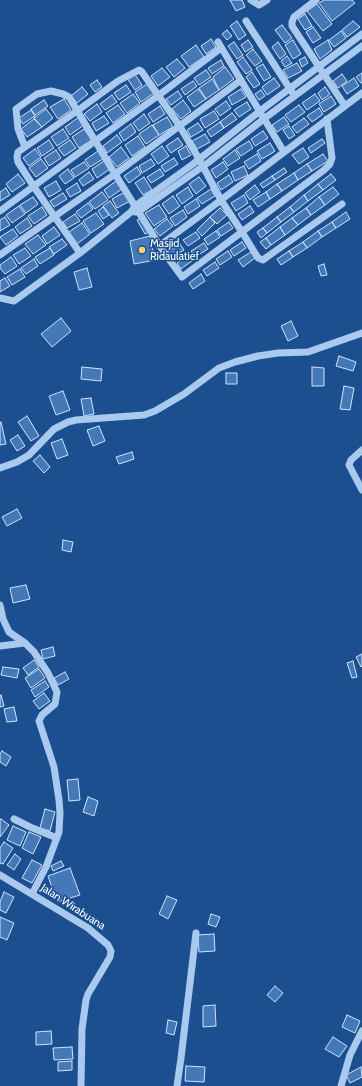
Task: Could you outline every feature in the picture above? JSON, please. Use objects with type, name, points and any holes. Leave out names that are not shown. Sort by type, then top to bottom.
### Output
[{"type":"street","points":[[251,0],[259,5],[267,0]]},
{"type":"street","points":[[316,0],[294,18],[292,26],[345,106]]},
{"type":"street","points":[[246,21],[294,96]]},
{"type":"street","points":[[0,305],[3,299],[14,301],[80,253],[260,111],[362,34]]},
{"type":"street","points":[[0,211],[95,140],[159,95],[219,45],[265,118],[284,152]]},
{"type":"street","points":[[135,210],[203,166],[362,46]]},
{"type":"street","points":[[80,253],[18,162],[18,152],[118,81],[139,70],[159,95],[179,125],[221,200],[258,258],[262,260],[342,204]]},
{"type":"street","points":[[0,255],[115,174],[241,80]]},
{"type":"street","points":[[25,147],[18,129],[16,109],[37,94],[51,91],[69,97],[135,210],[167,258],[182,277],[330,164],[332,158],[327,119]]},
{"type":"street","points":[[159,246],[362,93]]},
{"type":"street","points":[[0,468],[17,462],[29,455],[62,424],[76,420],[144,415],[155,412],[184,394],[219,368],[258,356],[278,353],[308,352],[362,333]]},
{"type":"street","points":[[362,450],[350,460],[349,466],[362,490]]},
{"type":"street","points":[[0,605],[3,619],[9,632],[25,642],[34,652],[48,673],[56,692],[56,704],[42,715],[39,721],[54,767],[59,800],[59,832],[46,867],[32,894]]},
{"type":"street","points":[[0,646],[25,642]]},
{"type":"street","points":[[14,819],[57,838]]},
{"type":"street","name":"Jalan Wirabuana","points":[[0,875],[88,928],[108,945],[111,951],[110,957],[86,1000],[82,1029],[82,1086]]},
{"type":"street","points":[[177,1086],[196,933]]},
{"type":"street","points":[[341,1086],[350,1055],[362,1031]]},
{"type":"building","points":[[230,0],[242,0],[245,7],[236,11]]},
{"type":"building","points":[[324,0],[352,0],[355,3],[332,21],[319,3]]},
{"type":"building","points":[[317,4],[332,24],[323,31],[307,11]]},
{"type":"building","points":[[305,14],[312,26],[305,30],[298,19]]},
{"type":"building","points":[[237,21],[246,35],[239,40],[230,26]]},
{"type":"building","points":[[353,21],[360,27],[347,37],[342,30]]},
{"type":"building","points":[[282,25],[292,38],[285,43],[275,30]]},
{"type":"building","points":[[313,27],[321,38],[313,43],[306,32]]},
{"type":"building","points":[[227,30],[232,36],[227,40],[222,34]]},
{"type":"building","points":[[341,31],[346,38],[334,47],[329,40]]},
{"type":"building","points":[[211,39],[216,47],[206,54],[201,46]]},
{"type":"building","points":[[248,40],[253,47],[245,52],[241,45]]},
{"type":"building","points":[[293,40],[301,54],[293,59],[285,45]]},
{"type":"building","points":[[328,40],[332,50],[320,59],[314,49]]},
{"type":"building","points":[[234,42],[243,55],[237,59],[228,46]]},
{"type":"building","points":[[278,42],[286,54],[280,59],[272,47]]},
{"type":"building","points":[[196,45],[204,57],[189,67],[181,56]]},
{"type":"building","points":[[253,49],[262,61],[255,66],[246,55]]},
{"type":"building","points":[[287,56],[292,63],[285,67],[281,61]]},
{"type":"building","points":[[243,57],[252,70],[246,74],[237,62]]},
{"type":"building","points":[[305,57],[308,63],[302,67],[299,60]]},
{"type":"building","points":[[177,59],[185,68],[174,77],[166,67]]},
{"type":"building","points":[[221,60],[224,66],[212,74],[208,68]]},
{"type":"building","points":[[297,63],[302,71],[288,78],[283,70]]},
{"type":"building","points":[[263,64],[271,77],[264,81],[256,68]]},
{"type":"building","points":[[225,67],[234,79],[219,90],[213,77]]},
{"type":"building","points":[[162,68],[170,77],[158,86],[151,76]]},
{"type":"building","points":[[206,70],[211,77],[199,85],[194,78]]},
{"type":"building","points":[[252,72],[260,84],[254,88],[246,77]]},
{"type":"building","points":[[134,73],[142,85],[135,90],[127,78]]},
{"type":"building","points":[[362,73],[362,83],[361,83],[356,77]]},
{"type":"building","points":[[342,74],[347,81],[338,88],[333,81]]},
{"type":"building","points":[[274,78],[280,86],[267,95],[262,87]]},
{"type":"building","points":[[354,78],[359,86],[347,94],[342,86]]},
{"type":"building","points":[[212,79],[219,90],[206,99],[199,88]]},
{"type":"building","points":[[97,80],[102,87],[95,92],[90,85]]},
{"type":"building","points":[[193,81],[197,86],[185,95],[181,89]]},
{"type":"building","points":[[147,84],[154,93],[141,102],[135,92]]},
{"type":"building","points":[[126,85],[131,92],[119,100],[114,93]]},
{"type":"building","points":[[82,87],[88,94],[77,103],[71,96]]},
{"type":"building","points":[[325,87],[330,94],[322,100],[318,93]]},
{"type":"building","points":[[198,89],[206,99],[194,107],[187,97]]},
{"type":"building","points":[[241,89],[246,97],[232,105],[228,97]]},
{"type":"building","points":[[261,90],[265,96],[259,100],[255,94]]},
{"type":"building","points":[[178,91],[182,97],[171,105],[166,99]]},
{"type":"building","points":[[133,94],[140,103],[127,113],[120,103]]},
{"type":"building","points":[[315,94],[320,101],[307,110],[302,103]]},
{"type":"building","points":[[112,95],[117,102],[105,110],[100,104]]},
{"type":"building","points":[[331,96],[336,104],[324,112],[319,104]]},
{"type":"building","points":[[64,99],[71,110],[58,119],[50,107]]},
{"type":"building","points":[[44,100],[48,106],[35,115],[31,109]]},
{"type":"building","points":[[183,100],[191,111],[181,119],[172,109]]},
{"type":"building","points":[[226,101],[231,108],[220,116],[215,109]]},
{"type":"building","points":[[247,102],[251,109],[239,117],[234,110]]},
{"type":"building","points":[[97,104],[102,112],[90,121],[84,114]]},
{"type":"building","points":[[118,105],[125,114],[113,123],[106,113]]},
{"type":"building","points":[[299,105],[305,112],[291,122],[285,115]]},
{"type":"building","points":[[160,106],[165,114],[153,122],[148,114]]},
{"type":"building","points":[[319,108],[323,114],[312,122],[307,116]]},
{"type":"building","points":[[46,109],[53,118],[42,127],[34,118]]},
{"type":"building","points":[[31,110],[35,116],[23,124],[19,118]]},
{"type":"building","points":[[214,111],[219,119],[205,128],[200,119]]},
{"type":"building","points":[[232,113],[237,119],[224,128],[220,122]]},
{"type":"building","points":[[144,114],[150,123],[139,131],[133,123]]},
{"type":"building","points":[[104,116],[109,123],[96,131],[92,123]]},
{"type":"building","points":[[79,117],[84,125],[70,135],[65,127]]},
{"type":"building","points":[[167,117],[173,127],[159,135],[153,125]]},
{"type":"building","points":[[284,117],[289,124],[277,132],[272,125]]},
{"type":"building","points":[[304,118],[309,124],[297,133],[292,127]]},
{"type":"building","points":[[34,119],[42,127],[27,137],[21,129]]},
{"type":"building","points":[[220,122],[224,128],[211,137],[207,131]]},
{"type":"building","points":[[198,123],[203,130],[191,137],[187,130]]},
{"type":"building","points":[[131,124],[136,132],[124,141],[119,133]]},
{"type":"building","points":[[152,125],[159,135],[146,144],[139,134]]},
{"type":"building","points":[[289,126],[295,135],[289,139],[283,130]]},
{"type":"building","points":[[63,129],[69,138],[57,146],[51,137]]},
{"type":"building","points":[[84,129],[92,140],[79,148],[72,137]]},
{"type":"building","points":[[263,131],[268,138],[255,146],[251,139]]},
{"type":"building","points":[[205,134],[210,142],[197,149],[192,141]]},
{"type":"building","points":[[117,135],[122,142],[107,153],[103,146]]},
{"type":"building","points":[[138,136],[145,147],[132,156],[125,145]]},
{"type":"building","points":[[178,138],[183,145],[171,153],[166,146]]},
{"type":"building","points":[[322,139],[325,143],[311,153],[308,148]]},
{"type":"building","points":[[49,140],[54,148],[42,156],[37,148]]},
{"type":"building","points":[[70,140],[76,148],[64,156],[58,148]]},
{"type":"building","points":[[249,141],[253,148],[241,156],[236,149]]},
{"type":"building","points":[[270,143],[275,151],[262,159],[257,151]]},
{"type":"building","points":[[162,146],[169,156],[158,164],[151,154]]},
{"type":"building","points":[[186,146],[191,155],[182,160],[178,151]]},
{"type":"building","points":[[121,147],[129,158],[117,167],[109,157]]},
{"type":"building","points":[[303,148],[309,157],[299,164],[292,155]]},
{"type":"building","points":[[35,149],[41,157],[29,166],[23,158]]},
{"type":"building","points":[[56,150],[61,158],[49,166],[44,158]]},
{"type":"building","points":[[235,150],[240,158],[228,166],[223,159]]},
{"type":"building","points":[[98,151],[103,159],[90,167],[85,160]]},
{"type":"building","points":[[257,154],[261,161],[249,169],[244,162]]},
{"type":"building","points":[[323,154],[328,161],[312,171],[307,164]]},
{"type":"building","points":[[174,158],[178,164],[165,172],[161,166]]},
{"type":"building","points":[[41,159],[48,168],[36,177],[29,168]]},
{"type":"building","points":[[151,159],[155,165],[142,173],[139,166]]},
{"type":"building","points":[[104,161],[110,169],[97,178],[92,169]]},
{"type":"building","points":[[84,162],[89,168],[75,177],[71,170]]},
{"type":"building","points":[[223,162],[228,169],[216,178],[211,170]]},
{"type":"building","points":[[307,164],[312,171],[298,180],[294,173]]},
{"type":"building","points":[[244,166],[248,175],[235,181],[231,172]]},
{"type":"building","points":[[137,167],[141,174],[129,183],[124,176]]},
{"type":"building","points":[[284,168],[287,172],[275,180],[272,176]]},
{"type":"building","points":[[68,169],[74,178],[65,184],[59,176]]},
{"type":"building","points":[[160,169],[164,175],[151,183],[147,177]]},
{"type":"building","points":[[89,172],[94,179],[83,186],[79,180]]},
{"type":"building","points":[[294,173],[298,180],[282,191],[277,184]]},
{"type":"building","points":[[18,174],[25,183],[12,192],[6,184]]},
{"type":"building","points":[[331,174],[336,180],[323,190],[318,184]]},
{"type":"building","points":[[229,175],[233,182],[221,190],[217,183]]},
{"type":"building","points":[[272,176],[275,180],[263,188],[260,184]]},
{"type":"building","points":[[144,177],[152,190],[143,195],[135,183]]},
{"type":"building","points":[[199,177],[206,186],[196,194],[189,184]]},
{"type":"building","points":[[56,181],[61,190],[49,197],[44,188]]},
{"type":"building","points":[[116,181],[122,189],[109,198],[104,190]]},
{"type":"building","points":[[77,183],[81,191],[70,197],[66,190]]},
{"type":"building","points":[[277,184],[282,191],[270,199],[266,192]]},
{"type":"building","points":[[318,184],[323,190],[308,201],[304,195]]},
{"type":"building","points":[[255,185],[260,192],[250,200],[245,193]]},
{"type":"building","points":[[188,187],[193,196],[182,204],[176,195]]},
{"type":"building","points":[[333,187],[339,194],[325,205],[319,197]]},
{"type":"building","points":[[6,188],[10,195],[0,201],[0,192]]},
{"type":"building","points":[[211,189],[215,196],[202,204],[197,198]]},
{"type":"building","points":[[102,192],[108,200],[95,209],[89,202]]},
{"type":"building","points":[[125,192],[130,201],[117,208],[112,199]]},
{"type":"building","points":[[266,192],[270,199],[258,207],[253,200]]},
{"type":"building","points":[[63,193],[67,199],[54,207],[50,201]]},
{"type":"building","points":[[244,195],[248,203],[236,211],[231,203]]},
{"type":"building","points":[[304,195],[308,201],[294,212],[290,207]]},
{"type":"building","points":[[173,196],[180,206],[169,214],[162,204]]},
{"type":"building","points":[[33,197],[38,204],[26,213],[20,205]]},
{"type":"building","points":[[319,197],[325,205],[311,215],[306,208]]},
{"type":"building","points":[[196,199],[200,206],[188,214],[184,207]]},
{"type":"building","points":[[110,201],[119,213],[112,218],[103,206]]},
{"type":"building","points":[[88,203],[93,209],[81,218],[76,212]]},
{"type":"building","points":[[159,205],[167,217],[154,226],[145,213]]},
{"type":"building","points":[[19,206],[25,214],[12,223],[6,215]]},
{"type":"building","points":[[250,206],[254,212],[242,220],[238,214]]},
{"type":"building","points":[[42,207],[47,215],[34,224],[28,216]]},
{"type":"building","points":[[103,207],[109,215],[103,219],[98,211]]},
{"type":"building","points":[[290,207],[294,212],[281,222],[277,217]]},
{"type":"building","points":[[220,208],[227,215],[217,224],[210,217]]},
{"type":"building","points":[[306,208],[311,215],[298,225],[292,218]]},
{"type":"building","points":[[183,210],[187,217],[175,226],[170,218]]},
{"type":"building","points":[[346,212],[350,219],[336,228],[332,222]]},
{"type":"building","points":[[96,213],[104,224],[91,233],[83,221]]},
{"type":"building","points":[[75,214],[80,221],[67,228],[63,222]]},
{"type":"building","points":[[5,217],[10,225],[0,231],[0,220]]},
{"type":"building","points":[[210,217],[215,223],[202,236],[197,230]]},
{"type":"building","points":[[277,217],[281,222],[267,233],[263,228]]},
{"type":"building","points":[[27,218],[32,226],[20,234],[15,227]]},
{"type":"building","points":[[141,218],[149,232],[145,234],[137,220]]},
{"type":"building","points":[[292,218],[298,225],[285,235],[280,227]]},
{"type":"building","points":[[167,219],[173,226],[160,236],[154,229]]},
{"type":"building","points":[[229,222],[233,228],[221,236],[217,230]]},
{"type":"building","points":[[332,222],[336,228],[322,237],[318,231]]},
{"type":"building","points":[[82,223],[90,234],[77,244],[69,232]]},
{"type":"building","points":[[54,227],[60,235],[47,244],[42,236]]},
{"type":"building","points":[[280,227],[285,235],[271,245],[266,238]]},
{"type":"building","points":[[263,228],[267,233],[261,238],[257,232]]},
{"type":"building","points":[[13,229],[18,236],[6,245],[0,237]]},
{"type":"building","points":[[216,231],[220,237],[208,245],[204,239]]},
{"type":"building","points":[[318,231],[322,237],[307,248],[303,242]]},
{"type":"building","points":[[196,232],[200,238],[188,246],[183,240]]},
{"type":"building","points":[[38,235],[46,245],[33,254],[25,244]]},
{"type":"building","name":"Masjid Ridaulatief","points":[[150,236],[155,260],[134,264],[130,241]]},
{"type":"building","points":[[266,238],[271,245],[266,249],[260,242]]},
{"type":"building","points":[[62,239],[67,245],[54,254],[49,247]]},
{"type":"building","points":[[242,242],[246,248],[234,256],[230,250]]},
{"type":"building","points":[[303,242],[307,248],[293,257],[289,251]]},
{"type":"building","points":[[204,243],[208,249],[195,257],[191,251]]},
{"type":"building","points":[[180,244],[184,250],[171,258],[167,252]]},
{"type":"building","points":[[25,248],[31,256],[19,264],[13,255]]},
{"type":"building","points":[[50,248],[54,255],[40,264],[35,257]]},
{"type":"building","points":[[228,251],[232,257],[220,265],[216,259]]},
{"type":"building","points":[[289,251],[293,257],[281,265],[277,259]]},
{"type":"building","points":[[251,252],[255,258],[243,267],[238,260]]},
{"type":"building","points":[[189,254],[193,260],[181,269],[177,263]]},
{"type":"building","points":[[11,257],[17,266],[5,274],[0,268],[0,265]]},
{"type":"building","points":[[34,259],[38,266],[26,274],[21,268]]},
{"type":"building","points":[[215,262],[219,268],[207,276],[203,270]]},
{"type":"building","points":[[324,264],[327,275],[321,276],[318,266]]},
{"type":"building","points":[[87,268],[92,287],[79,290],[74,272]]},
{"type":"building","points":[[20,269],[25,277],[12,285],[7,277]]},
{"type":"building","points":[[201,274],[205,281],[193,289],[189,283]]},
{"type":"building","points":[[5,278],[10,286],[0,292],[0,281]]},
{"type":"building","points":[[61,318],[71,331],[52,347],[41,334]]},
{"type":"building","points":[[291,321],[298,336],[288,341],[281,326]]},
{"type":"building","points":[[339,356],[356,362],[353,371],[336,366]]},
{"type":"building","points":[[82,367],[102,369],[101,381],[81,379]]},
{"type":"building","points":[[312,367],[324,368],[324,386],[312,386]]},
{"type":"building","points":[[226,373],[237,373],[237,384],[226,384]]},
{"type":"building","points":[[344,386],[354,388],[350,410],[340,409]]},
{"type":"building","points":[[63,391],[70,410],[56,415],[49,396]]},
{"type":"building","points":[[91,398],[94,414],[84,416],[81,399]]},
{"type":"building","points":[[27,416],[39,436],[31,441],[18,422]]},
{"type":"building","points":[[1,422],[6,444],[0,445],[0,423]]},
{"type":"building","points":[[99,426],[105,441],[93,446],[87,430]]},
{"type":"building","points":[[18,435],[25,446],[17,451],[10,440]]},
{"type":"building","points":[[62,439],[68,455],[57,459],[51,443]]},
{"type":"building","points":[[132,452],[134,459],[119,464],[116,457]]},
{"type":"building","points":[[40,455],[50,467],[44,473],[33,461]]},
{"type":"building","points":[[17,509],[22,518],[7,526],[2,517]]},
{"type":"building","points":[[63,540],[73,542],[71,552],[62,550]]},
{"type":"building","points":[[26,585],[30,599],[13,603],[10,588]]},
{"type":"building","points":[[53,647],[55,656],[43,659],[41,650]]},
{"type":"building","points":[[362,654],[362,666],[361,667],[356,657]]},
{"type":"building","points":[[34,660],[39,667],[28,675],[23,668]]},
{"type":"building","points":[[353,661],[357,677],[352,678],[347,663]]},
{"type":"building","points":[[3,667],[19,669],[17,678],[1,675]]},
{"type":"building","points":[[39,669],[45,678],[31,688],[25,678]]},
{"type":"building","points":[[65,672],[69,679],[58,685],[54,678]]},
{"type":"building","points":[[45,681],[49,687],[35,697],[31,690]]},
{"type":"building","points":[[44,693],[50,701],[39,709],[33,701]]},
{"type":"building","points":[[1,695],[4,706],[0,707],[0,696]]},
{"type":"building","points":[[14,707],[17,721],[7,722],[4,709]]},
{"type":"building","points":[[2,751],[11,757],[6,766],[0,762],[0,754]]},
{"type":"building","points":[[78,779],[80,800],[69,801],[67,780]]},
{"type":"building","points":[[88,797],[98,801],[94,816],[83,812]]},
{"type":"building","points":[[45,809],[55,812],[50,831],[40,828]]},
{"type":"building","points":[[1,819],[9,825],[0,837],[0,820]]},
{"type":"building","points":[[13,826],[26,832],[20,846],[7,840]]},
{"type":"building","points":[[29,832],[41,837],[33,854],[22,848]]},
{"type":"building","points":[[4,842],[13,848],[3,864],[0,863],[0,848]]},
{"type":"building","points":[[15,854],[21,859],[14,870],[7,865]]},
{"type":"building","points":[[32,860],[42,865],[32,883],[22,878]]},
{"type":"building","points":[[61,861],[64,866],[53,871],[51,866]]},
{"type":"building","points":[[70,868],[80,895],[57,902],[48,876]]},
{"type":"building","points":[[4,892],[14,897],[6,913],[0,910],[0,902]]},
{"type":"building","points":[[167,896],[177,900],[168,919],[159,914]]},
{"type":"building","points":[[211,914],[220,917],[216,927],[208,924]]},
{"type":"building","points":[[0,917],[14,923],[7,940],[0,937]]},
{"type":"building","points":[[214,934],[215,951],[199,952],[198,935]]},
{"type":"building","points":[[275,986],[283,993],[275,1002],[267,995]]},
{"type":"building","points":[[215,1005],[216,1026],[203,1027],[203,1006]]},
{"type":"building","points":[[347,1015],[360,1021],[355,1033],[342,1027]]},
{"type":"building","points":[[168,1020],[177,1022],[174,1035],[166,1033]]},
{"type":"building","points":[[51,1031],[52,1044],[36,1045],[36,1032]]},
{"type":"building","points":[[333,1037],[347,1046],[339,1057],[325,1049]]},
{"type":"building","points":[[72,1047],[73,1059],[54,1060],[53,1048]]},
{"type":"building","points":[[72,1061],[72,1070],[58,1071],[58,1062]]},
{"type":"building","points":[[186,1066],[205,1067],[204,1082],[185,1081]]},
{"type":"building","points":[[361,1067],[362,1077],[350,1083],[346,1075]]},
{"type":"place","name":"Masjid Ridaulatief","points":[[142,250]]}]
